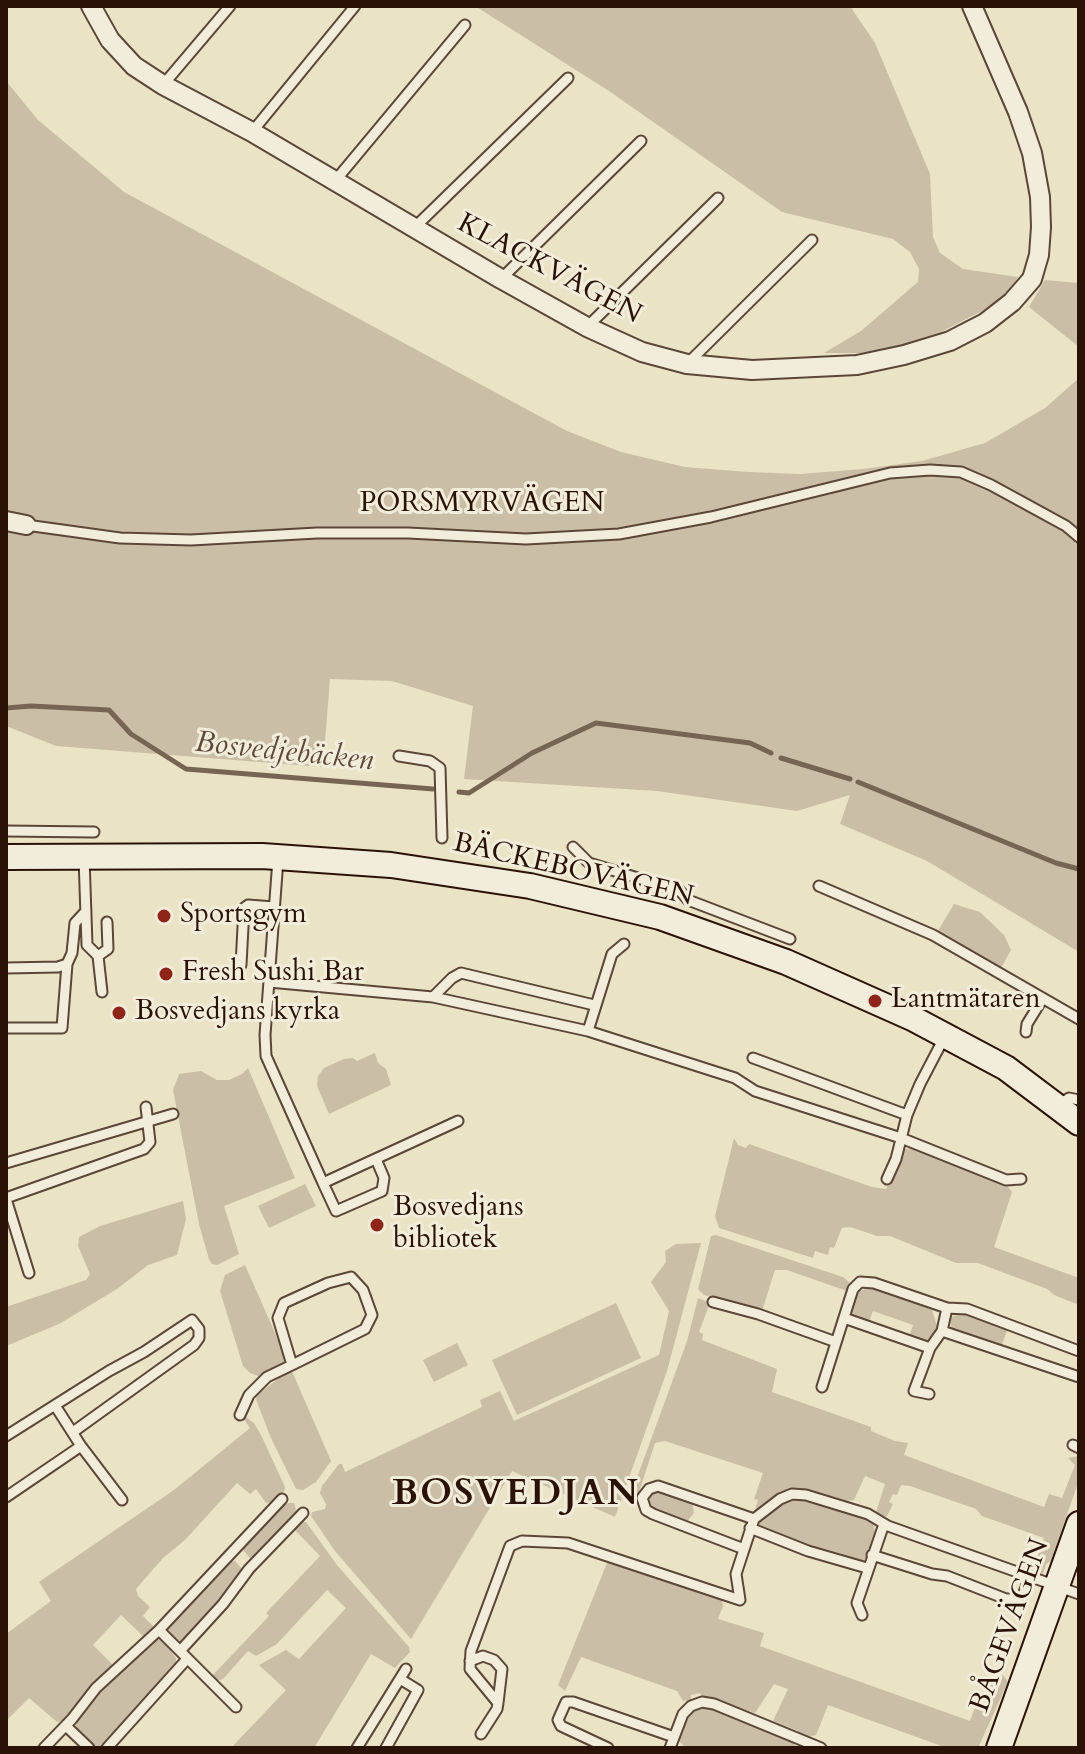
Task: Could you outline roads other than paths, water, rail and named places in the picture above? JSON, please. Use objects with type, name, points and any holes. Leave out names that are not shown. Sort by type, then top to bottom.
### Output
[{"type":"street","name":"KLACKVÄGEN","points":[[91,6],[110,40],[134,66],[163,85],[252,132],[587,327],[642,352],[687,364],[752,370],[857,365],[950,341],[985,323],[1012,302],[1032,279],[1039,255],[1041,227],[1040,197],[1032,153],[1018,112],[972,6]]},
{"type":"street","name":"PORSMYRVÄGEN","points":[[6,521],[26,525]]},
{"type":"street","name":"BÄCKEBOVÄGEN","points":[[6,857],[278,856],[437,871],[530,886],[660,917],[809,971],[946,1035],[1068,1102],[1079,1123]]},
{"type":"street","name":"BÅGEVÄGEN","points":[[999,1748],[1068,1590],[1079,1524]]},
{"type":"lane","points":[[163,85],[230,6]]},
{"type":"lane","points":[[252,132],[355,6]]},
{"type":"lane","points":[[335,181],[465,25]]},
{"type":"lane","points":[[414,228],[568,78]]},
{"type":"lane","points":[[501,279],[641,141]]},
{"type":"lane","points":[[587,327],[718,198]]},
{"type":"lane","points":[[687,364],[812,240]]},
{"type":"lane","name":"PORSMYRVÄGEN","points":[[26,525],[120,538],[177,540],[317,533],[408,533],[526,539],[619,534],[711,517],[890,473],[930,470],[961,472],[991,485],[1066,526],[1079,537]]},
{"type":"lane","points":[[399,756],[430,761],[440,768],[442,838]]},
{"type":"lane","points":[[6,831],[94,832]]},
{"type":"lane","points":[[573,847],[589,863],[680,891],[688,900],[790,939]]},
{"type":"lane","points":[[278,856],[266,1056],[336,1211],[382,1191],[384,1178],[376,1159]]},
{"type":"lane","points":[[84,857],[87,945],[98,956],[102,992]]},
{"type":"lane","points":[[819,886],[933,935],[1079,1019]]},
{"type":"lane","points":[[241,965],[244,908],[248,905],[274,907]]},
{"type":"lane","points":[[6,1028],[62,1028],[67,964],[72,953],[75,923],[86,911]]},
{"type":"lane","points":[[98,956],[108,949],[107,922]]},
{"type":"lane","points":[[588,1031],[612,954],[624,944]]},
{"type":"lane","points":[[6,968],[58,967],[67,964]]},
{"type":"lane","points":[[433,997],[461,973],[594,1005]]},
{"type":"lane","points":[[269,982],[433,997],[588,1031],[735,1078],[755,1091],[901,1138],[1006,1180],[1021,1179]]},
{"type":"lane","points":[[1026,1032],[1027,1024],[1043,998]]},
{"type":"lane","points":[[887,1179],[896,1159],[907,1115],[946,1035]]},
{"type":"lane","points":[[753,1058],[907,1115]]},
{"type":"lane","points":[[29,1273],[8,1214],[6,1198],[144,1149],[150,1142],[146,1107]]},
{"type":"lane","points":[[6,1163],[173,1114]]},
{"type":"lane","points":[[323,1183],[458,1121]]},
{"type":"lane","points":[[240,1415],[249,1395],[267,1377],[292,1365],[365,1329],[372,1315],[363,1290],[351,1277],[328,1283],[284,1303],[278,1318],[292,1365]]},
{"type":"lane","points":[[822,1387],[853,1289],[860,1282],[874,1283],[947,1308],[967,1309],[1079,1351]]},
{"type":"lane","points":[[713,1302],[758,1314],[836,1342]]},
{"type":"lane","points":[[929,1394],[914,1391],[930,1348],[942,1331],[947,1308]]},
{"type":"lane","points":[[844,1318],[930,1348]]},
{"type":"lane","points":[[6,1436],[192,1320],[199,1329],[199,1338],[194,1345],[73,1432]]},
{"type":"lane","points":[[942,1331],[1079,1377]]},
{"type":"lane","points":[[56,1407],[122,1500]]},
{"type":"lane","points":[[6,1497],[81,1446]]},
{"type":"lane","points":[[744,1549],[653,1514],[646,1510],[642,1498],[649,1489],[658,1486],[752,1524],[808,1551],[867,1568]]},
{"type":"lane","points":[[498,1703],[473,1675],[470,1669],[471,1651],[510,1546],[522,1541],[568,1543],[740,1600],[736,1574],[752,1524],[780,1499],[792,1494],[806,1495],[868,1514],[884,1524],[1068,1590]]},
{"type":"lane","points":[[44,1748],[96,1688],[159,1630],[282,1499]]},
{"type":"lane","points":[[107,1748],[184,1655],[249,1569],[303,1513]]},
{"type":"lane","points":[[862,1615],[857,1603],[884,1524]]},
{"type":"lane","points":[[872,1555],[947,1576],[1006,1599],[1023,1595],[1030,1577]]},
{"type":"lane","points":[[159,1630],[236,1707]]},
{"type":"lane","points":[[470,1661],[483,1656],[494,1660],[502,1669],[498,1703],[481,1734]]},
{"type":"lane","points":[[357,1748],[403,1674],[418,1690],[386,1748]]},
{"type":"lane","points":[[608,1748],[561,1726],[558,1720],[566,1702],[573,1702],[673,1745],[683,1714],[691,1706],[702,1702],[714,1704],[803,1745],[821,1748]]},
{"type":"lane","points":[[66,1726],[88,1748]]},
{"type":"waterway","name":"Bosvedjebäcken","points":[[6,708],[31,706],[109,710],[131,734],[186,769],[433,789]]},
{"type":"waterway","name":"Bosvedjebäcken","points":[[459,792],[469,793],[532,753],[596,723],[750,743],[771,753]]},
{"type":"waterway","name":"Bosvedjebäcken","points":[[781,758],[850,779]]},
{"type":"waterway","name":"Bosvedjebäcken","points":[[858,782],[1056,863],[1079,869]]},
{"type":"place","name":"Sportsgym","points":[[164,916]]},
{"type":"place","name":"Fresh Sushi Bar","points":[[166,974]]},
{"type":"place","name":"Lantmätaren","points":[[875,1001]]},
{"type":"place","name":"Bosvedjans kyrka","points":[[119,1013]]},
{"type":"place","name":"Bosvedjans bibliotek","points":[[377,1225]]},
{"type":"district","name":"BOSVEDJAN","points":[[516,1496]]}]
